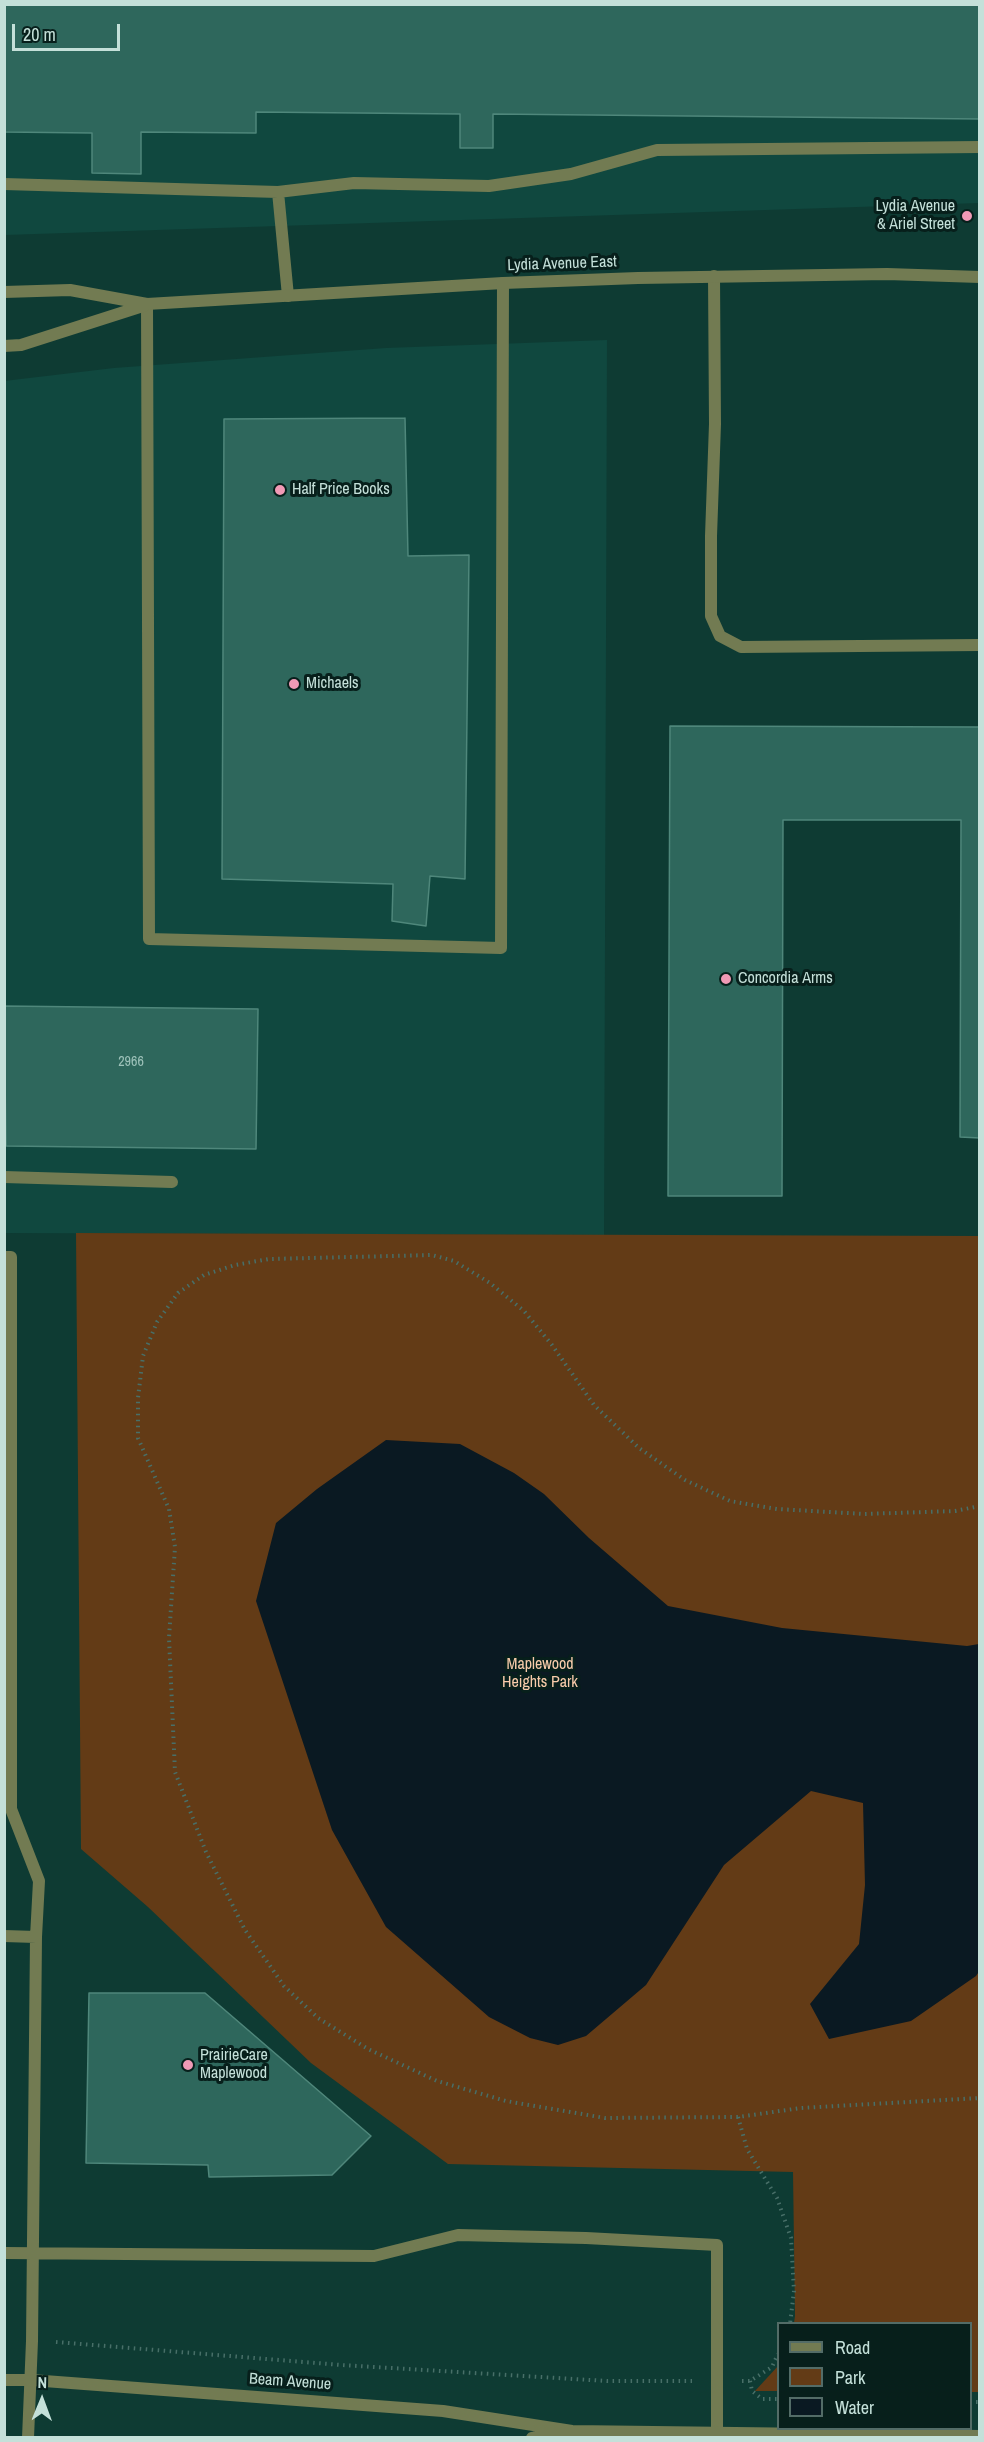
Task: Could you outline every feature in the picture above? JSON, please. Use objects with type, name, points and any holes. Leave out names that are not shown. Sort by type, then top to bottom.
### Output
[{"type":"street","points":[[4,184],[278,192],[354,183],[489,186],[571,174],[657,150],[980,147]]},
{"type":"street","points":[[278,192],[288,296]]},
{"type":"street","name":"Lydia Avenue East","points":[[4,292],[70,290],[147,304],[502,283],[714,276],[887,274],[980,277]]},
{"type":"street","points":[[714,276],[715,424],[711,616],[720,636],[741,647],[980,645]]},
{"type":"street","points":[[147,304],[149,939],[501,948],[502,283]]},
{"type":"street","name":"Lydia Avenue East","points":[[4,346],[21,345],[147,304]]},
{"type":"street","points":[[4,1177],[172,1182]]},
{"type":"street","points":[[4,1257],[11,1257],[11,1809],[39,1881],[36,1936],[32,2341],[28,2438]]},
{"type":"street","points":[[4,1936],[36,1936]]},
{"type":"street","points":[[4,2253],[374,2256],[458,2235],[586,2238],[717,2245],[717,2433]]},
{"type":"street","name":"Beam Avenue","points":[[4,2380],[31,2380],[443,2411],[572,2431],[980,2436]]},
{"type":"street","name":"Beam Avenue","points":[[532,2438],[572,2431]]},
{"type":"path","points":[[980,1506],[955,1511],[864,1514],[777,1509],[730,1501],[685,1480],[639,1448],[594,1405],[552,1345],[524,1311],[490,1283],[454,1261],[432,1256],[269,1259],[235,1264],[204,1275],[178,1293],[158,1322],[143,1356],[138,1398],[138,1438],[169,1509],[175,1547],[169,1638],[175,1772],[206,1852],[245,1930],[284,1986],[318,2019],[368,2049],[437,2081],[506,2101],[605,2118],[738,2117],[801,2108],[980,2098]]},
{"type":"path","points":[[738,2117],[747,2149],[777,2199],[791,2238],[794,2291],[790,2322]]},
{"type":"path","points":[[32,2341],[341,2365],[606,2381],[750,2381],[772,2367],[777,2356]]},
{"type":"path","points":[[750,2381],[752,2391],[762,2399],[777,2399]]},
{"type":"shaded area","points":[[4,5],[979,5],[979,203],[5,235]]},
{"type":"shaded area","points":[[607,340],[604,1235],[5,1233],[4,381],[114,368],[386,348]]},
{"type":"green space","name":"Maplewood Heights Park","points":[[76,1233],[979,1236],[979,2392],[972,2392],[972,2322],[794,2322],[793,2172],[448,2164],[311,2063],[148,1907],[81,1849]]},
{"type":"green space","points":[[777,2367],[777,2391],[755,2391]]},
{"type":"water","points":[[386,1440],[460,1444],[514,1473],[544,1494],[589,1538],[668,1606],[782,1628],[967,1646],[979,1644],[980,1970],[976,1976],[911,2021],[829,2039],[810,2004],[859,1944],[865,1885],[863,1803],[811,1791],[724,1865],[646,1985],[586,2036],[558,2045],[530,2038],[489,2017],[386,1927],[332,1830],[256,1601],[276,1523],[317,1489]]},
{"type":"building","points":[[4,4],[980,4],[980,119],[493,114],[493,148],[460,148],[460,114],[256,112],[256,133],[141,132],[141,174],[92,173],[92,133],[4,132]]},
{"type":"building","points":[[405,418],[408,556],[469,555],[465,879],[430,876],[426,926],[392,921],[393,884],[222,879],[224,419]]},
{"type":"building","name":"Concordia Arms","points":[[670,726],[980,727],[980,1138],[960,1137],[961,820],[783,820],[782,1196],[668,1196]]},
{"type":"building","points":[[4,1006],[258,1009],[256,1149],[6,1146]]},
{"type":"building","name":"PrairieCare Maplewood","points":[[89,1993],[205,1993],[371,2136],[332,2175],[209,2177],[208,2165],[86,2163]]},
{"type":"place","name":"Lydia Avenue & Ariel Street","points":[[967,216]]},
{"type":"place","name":"Half Price Books","points":[[280,490]]},
{"type":"place","name":"Michaels","points":[[294,684]]},
{"type":"place","name":"Concordia Arms","points":[[726,979]]},
{"type":"place","name":"PrairieCare Maplewood","points":[[188,2065]]}]
